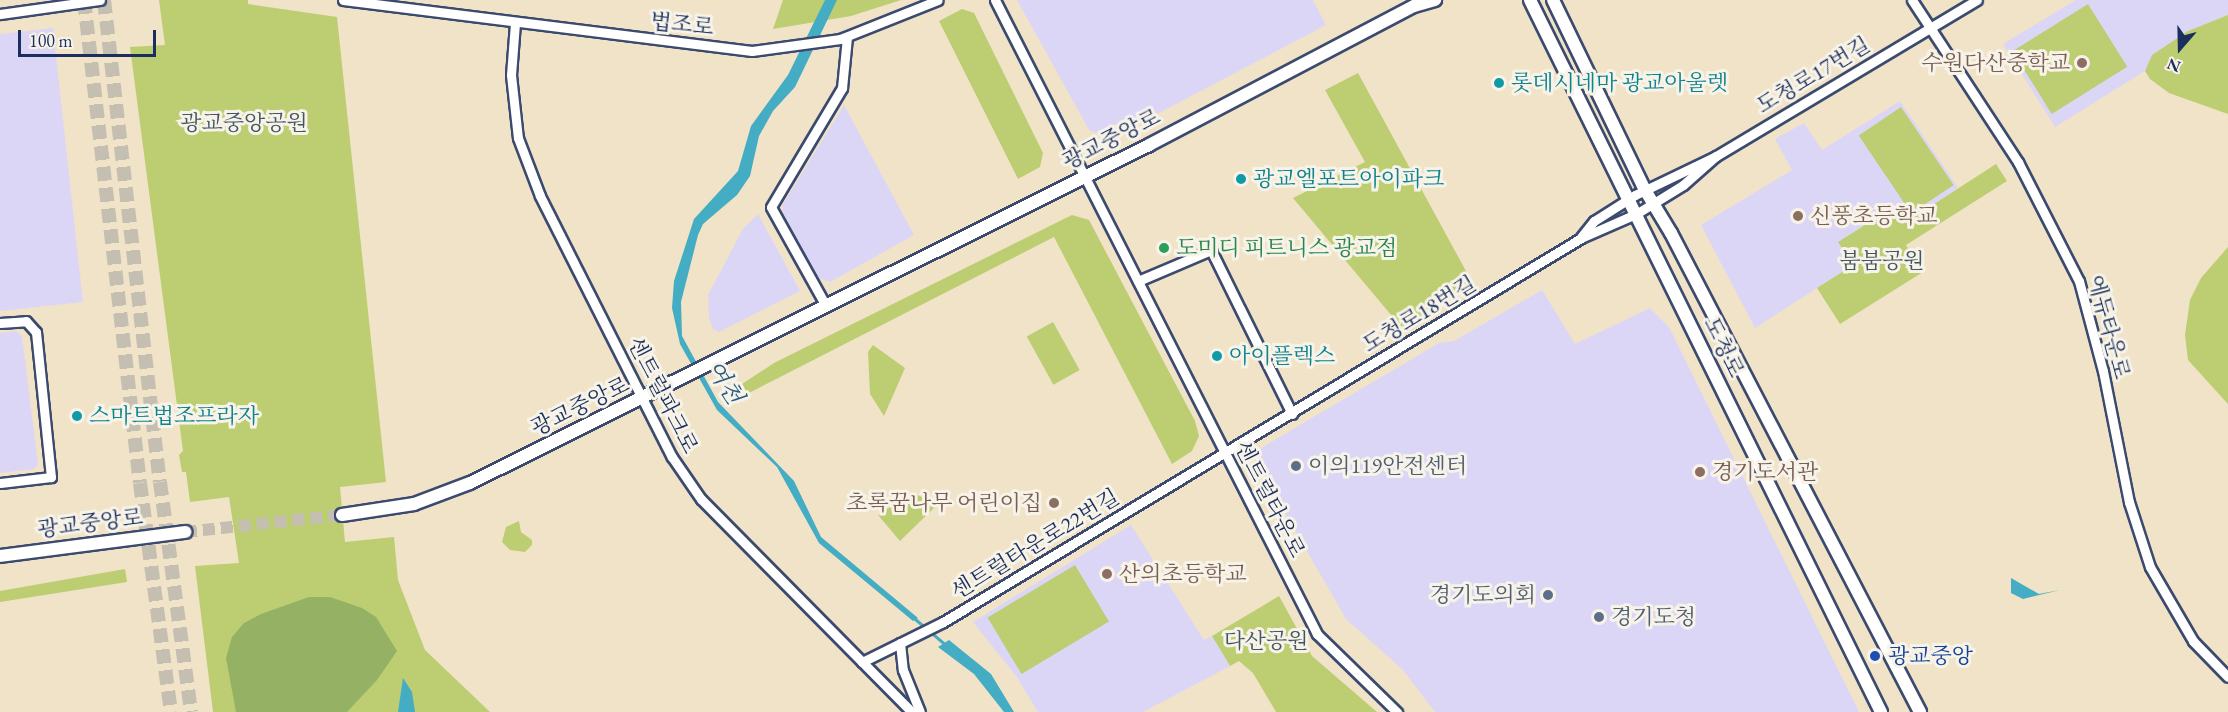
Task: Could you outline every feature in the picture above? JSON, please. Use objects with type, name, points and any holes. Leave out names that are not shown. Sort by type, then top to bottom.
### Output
[{"type":"main road","name":"광교중앙로","points":[[342,515],[386,510],[446,494],[669,387],[825,306],[1086,176],[1418,3],[1435,0]]},
{"type":"main road","name":"도청로","points":[[1530,0],[1881,712]]},
{"type":"main road","name":"도청로","points":[[1553,0],[1652,204],[1920,712]]},
{"type":"main road","name":"광교중앙로","points":[[0,556],[185,532]]},
{"type":"street","points":[[0,14],[100,0]]},
{"type":"street","name":"법조로","points":[[344,0],[691,46],[771,49],[843,38],[938,0]]},
{"type":"street","points":[[995,0],[1086,176]]},
{"type":"street","name":"에듀타운로","points":[[1912,0],[2018,162],[2079,281],[2103,371],[2129,502],[2150,567],[2193,641],[2228,677]]},
{"type":"street","name":"도청로17번길","points":[[1581,238],[1594,221],[1629,199],[1716,156],[1977,0]]},
{"type":"street","name":"센트럴파크로","points":[[515,23],[511,75],[518,138],[540,196],[672,457],[701,499],[912,712]]},
{"type":"street","points":[[825,306],[771,207],[842,88],[843,38]]},
{"type":"street","name":"도청로17번길","points":[[1636,214],[1683,185],[1716,156]]},
{"type":"street","name":"센트럴타운로","points":[[1086,176],[1317,634],[1397,712]]},
{"type":"street","name":"도청로18번길","points":[[1225,454],[1581,238],[1636,214]]},
{"type":"street","points":[[1138,281],[1210,250],[1292,414]]},
{"type":"street","points":[[0,322],[26,321],[36,332],[51,477],[0,483]]},
{"type":"street","name":"센트럴타운로22번길","points":[[862,662],[943,622],[1225,454]]},
{"type":"street","points":[[901,642],[903,670],[920,712]]},
{"type":"shaded area","points":[[1017,0],[1313,0],[1326,25],[1121,133],[1116,124],[1096,133],[1089,130]]},
{"type":"shaded area","name":"수원다산중학교","points":[[2076,0],[2228,0],[2228,15],[2188,31],[2153,55],[2145,71],[2055,127],[2003,44]]},
{"type":"shaded area","points":[[53,28],[83,302],[0,311],[0,34]]},
{"type":"shaded area","name":"신풍초등학교","points":[[1900,101],[1958,188],[1903,224],[1892,208],[1838,242],[1853,265],[1755,328],[1701,225],[1792,170],[1775,139],[1804,123],[1822,150]]},
{"type":"shaded area","points":[[844,105],[914,235],[830,282],[818,278],[782,214],[783,204]]},
{"type":"shaded area","points":[[758,214],[800,291],[719,332],[713,329],[709,317],[708,295],[743,229]]},
{"type":"shaded area","points":[[1542,290],[1575,344],[1650,308],[1669,327],[1859,712],[1435,712],[1402,669],[1346,619],[1251,454],[1439,343],[1454,341]]},
{"type":"shaded area","points":[[16,331],[22,336],[38,464],[34,469],[0,473],[0,333]]},
{"type":"shaded area","name":"산의초등학교","points":[[1131,525],[1204,640],[1212,636],[1230,666],[1143,712],[1038,712],[1016,676],[973,622]]},
{"type":"green space","name":"광교중앙공원","points":[[159,0],[248,0],[248,4],[337,17],[386,482],[340,487],[345,542],[394,537],[398,580],[425,650],[490,712],[213,712],[195,566],[239,563],[229,497],[190,502],[186,472],[182,472],[179,455],[183,451],[130,47],[165,45]]},
{"type":"green space","points":[[783,0],[901,0],[851,16],[773,29]]},
{"type":"green space","points":[[2088,4],[2127,67],[2052,114],[2013,51]]},
{"type":"green space","points":[[962,9],[974,13],[1043,153],[1040,167],[1018,179],[939,21]]},
{"type":"green space","points":[[2228,15],[2228,114],[2169,93],[2150,79],[2145,71],[2152,55],[2188,31]]},
{"type":"green space","points":[[1358,73],[1473,284],[1402,328],[1293,198],[1365,162],[1325,90]]},
{"type":"green space","points":[[1901,107],[1954,185],[1911,213],[1859,136]]},
{"type":"green space","name":"붐붐공원","points":[[1996,164],[2007,181],[1906,245],[1923,272],[1840,324],[1817,288],[1853,265],[1838,242],[1892,208],[1903,224]]},
{"type":"green space","points":[[1072,215],[1089,220],[1195,421],[1199,436],[1192,451],[1172,464],[1054,237],[745,395],[739,386],[774,363]]},
{"type":"green space","points":[[2228,247],[2228,404],[2188,360],[2185,335],[2190,300],[2201,278]]},
{"type":"green space","points":[[1053,322],[1080,370],[1053,385],[1027,337]]},
{"type":"green space","points":[[873,345],[905,368],[884,416],[870,394],[868,352]]},
{"type":"green space","points":[[912,492],[937,505],[900,541],[878,515]]},
{"type":"green space","points":[[519,521],[521,532],[532,540],[532,545],[525,552],[510,550],[502,542],[506,527]]},
{"type":"green space","points":[[1075,565],[1109,622],[1022,674],[988,618]]},
{"type":"green space","points":[[125,569],[127,582],[0,602],[0,591]]},
{"type":"green space","name":"다산공원","points":[[1279,596],[1312,656],[1377,712],[1276,712],[1253,673],[1239,661],[1230,666],[1212,636]]},
{"type":"green space","points":[[309,597],[330,597],[362,608],[376,617],[397,651],[377,680],[347,712],[236,712],[226,658],[232,637],[244,623],[261,614]]},
{"type":"water","points":[[825,0],[837,0],[795,87],[773,111],[759,136],[750,176],[737,195],[703,224],[698,235],[681,302],[682,336],[718,402],[794,481],[821,537],[918,618],[913,621],[819,543],[777,467],[717,410],[680,344],[672,308],[674,281],[694,219],[738,171],[751,126],[788,75]]},
{"type":"water","points":[[2011,578],[2039,594],[2060,590],[2023,599],[2011,593]]},
{"type":"water","points":[[949,640],[991,674],[1014,712],[1004,712],[974,674],[938,647]]},
{"type":"water","points":[[403,678],[412,692],[415,712],[398,712]]},
{"type":"waterway","name":"여천","points":[[915,619],[947,646]]},
{"type":"tunnel","points":[[84,0],[140,483],[171,712]]},
{"type":"tunnel","points":[[104,0],[160,482],[191,712]]},
{"type":"tunnel","points":[[185,532],[342,515]]},
{"type":"place","name":"수원다산중학교","points":[[2082,63]]},
{"type":"place","name":"롯데시네마 광교아울렛","points":[[1499,83]]},
{"type":"place","name":"광교엘포트아이파크","points":[[1241,179]]},
{"type":"place","name":"신풍초등학교","points":[[1798,216]]},
{"type":"place","name":"도미디 피트니스 광교점","points":[[1164,248]]},
{"type":"place","name":"아이플렉스","points":[[1217,356]]},
{"type":"place","name":"스마트법조프라자","points":[[77,416]]},
{"type":"place","name":"이의119안전센터","points":[[1296,466]]},
{"type":"place","name":"경기도서관","points":[[1700,472]]},
{"type":"place","name":"초록꿈나무 어린이집","points":[[1054,503]]},
{"type":"place","name":"산의초등학교","points":[[1107,574]]},
{"type":"place","name":"경기도의회","points":[[1548,595]]},
{"type":"place","name":"경기도청","points":[[1599,617]]},
{"type":"place","name":"광교중앙","points":[[1875,656]]}]
